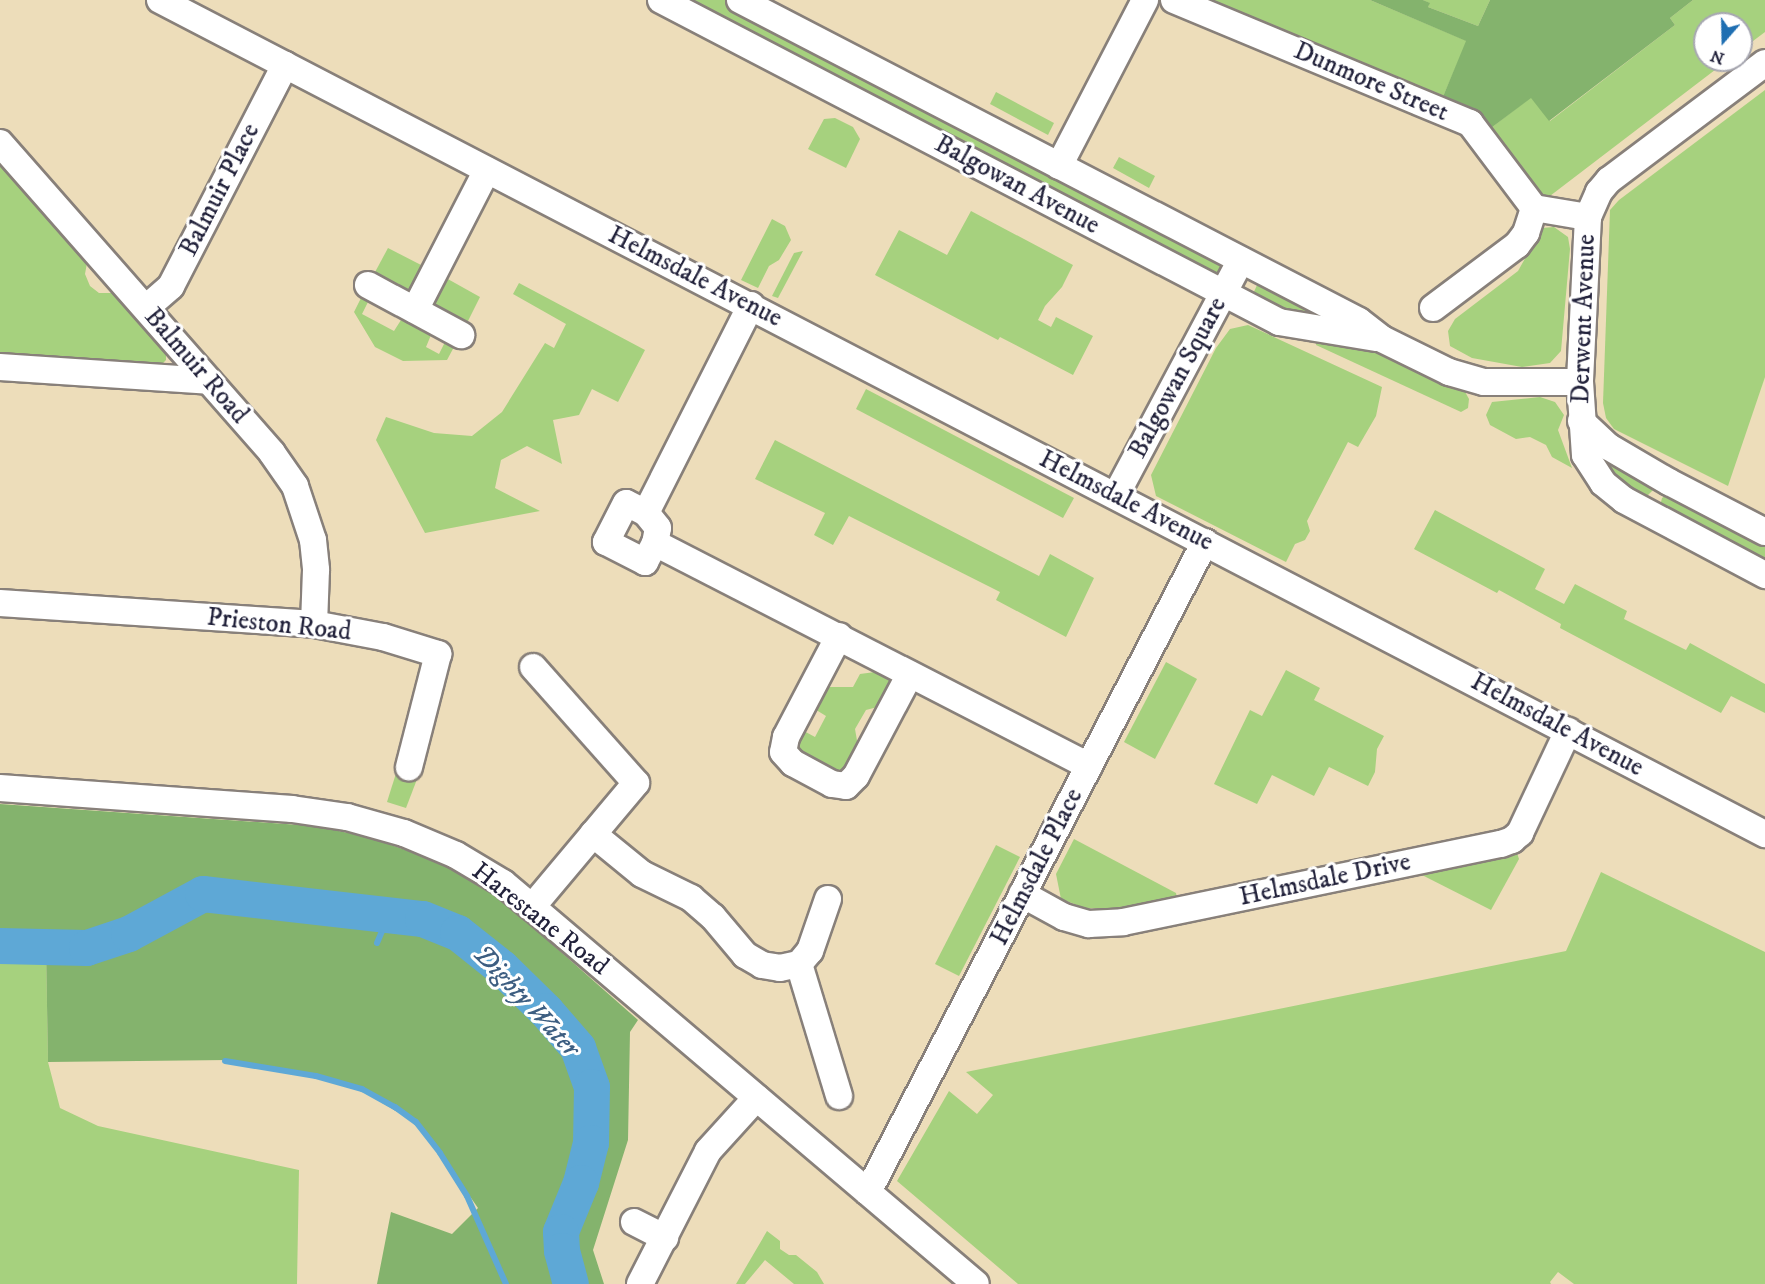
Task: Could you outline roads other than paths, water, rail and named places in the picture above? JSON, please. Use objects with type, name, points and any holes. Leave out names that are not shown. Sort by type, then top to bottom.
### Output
[{"type":"street","name":"Helmsdale Avenue","points":[[160,0],[751,305],[1765,834]]},
{"type":"street","name":"Balgowan Avenue","points":[[661,0],[1279,322],[1382,339]]},
{"type":"street","name":"Balgowan Avenue","points":[[740,0],[1359,321],[1382,339],[1449,372],[1484,382],[1580,381]]},
{"type":"street","points":[[1059,166],[1145,0]]},
{"type":"street","name":"Dunmore Street","points":[[1174,0],[1470,123],[1534,208]]},
{"type":"street","name":"Derwent Avenue","points":[[1581,421],[1580,381],[1588,217],[1599,192],[1609,180],[1765,63]]},
{"type":"street","name":"Balmuir Place","points":[[146,308],[171,286],[285,65]]},
{"type":"street","name":"Balmuir Road","points":[[0,142],[272,453],[294,486],[313,540],[316,570],[314,624]]},
{"type":"street","points":[[415,310],[487,170]]},
{"type":"street","points":[[1433,309],[1517,245],[1526,233],[1534,208]]},
{"type":"street","name":"Derwent Avenue","points":[[1534,208],[1588,217]]},
{"type":"street","name":"Balgowan Square","points":[[1116,495],[1241,260]]},
{"type":"street","points":[[368,285],[461,334]]},
{"type":"street","points":[[646,513],[751,305]]},
{"type":"street","points":[[0,367],[209,381]]},
{"type":"street","points":[[1581,421],[1609,447],[1669,482],[1765,532]]},
{"type":"street","points":[[1581,421],[1585,455],[1603,483],[1624,500],[1652,516],[1765,575]]},
{"type":"street","points":[[1652,516],[1655,498],[1669,482]]},
{"type":"street","points":[[626,503],[646,513],[658,528],[655,543],[645,562],[606,542],[626,503]]},
{"type":"street","name":"Helmsdale Place","points":[[868,1192],[1205,542]]},
{"type":"street","points":[[655,543],[1089,766]]},
{"type":"street","name":"Prieston Road","points":[[0,603],[314,624],[382,637],[438,654],[409,767]]},
{"type":"street","points":[[839,636],[786,737],[783,752],[793,763],[822,779],[832,784],[846,786],[856,777],[910,674]]},
{"type":"street","points":[[532,907],[636,783],[533,666]]},
{"type":"street","name":"Helmsdale Drive","points":[[1022,894],[1064,917],[1089,924],[1123,922],[1501,844],[1512,840],[1520,833],[1569,732]]},
{"type":"street","name":"Harestane Road","points":[[0,788],[292,809],[347,817],[404,833],[456,855],[503,884],[532,907],[976,1284]]},
{"type":"street","points":[[593,834],[642,874],[691,898],[713,916],[745,955],[762,965],[780,968],[799,964],[810,951],[828,899]]},
{"type":"street","points":[[799,964],[839,1096]]},
{"type":"street","points":[[640,1284],[708,1151],[756,1098]]},
{"type":"street","points":[[634,1222],[665,1238]]},
{"type":"waterway","name":"Dighty Water","points":[[0,946],[87,948],[129,934],[203,894],[423,919],[458,933],[502,968],[546,1011],[578,1048],[592,1087],[591,1143],[581,1183],[561,1232],[562,1251],[571,1284]]},
{"type":"waterway","name":"Dighty Water","points":[[377,943],[388,917]]},
{"type":"waterway","name":"Dighty Water","points":[[225,1061],[316,1076],[362,1089],[395,1107],[416,1122],[440,1153],[467,1196],[506,1284]]}]
